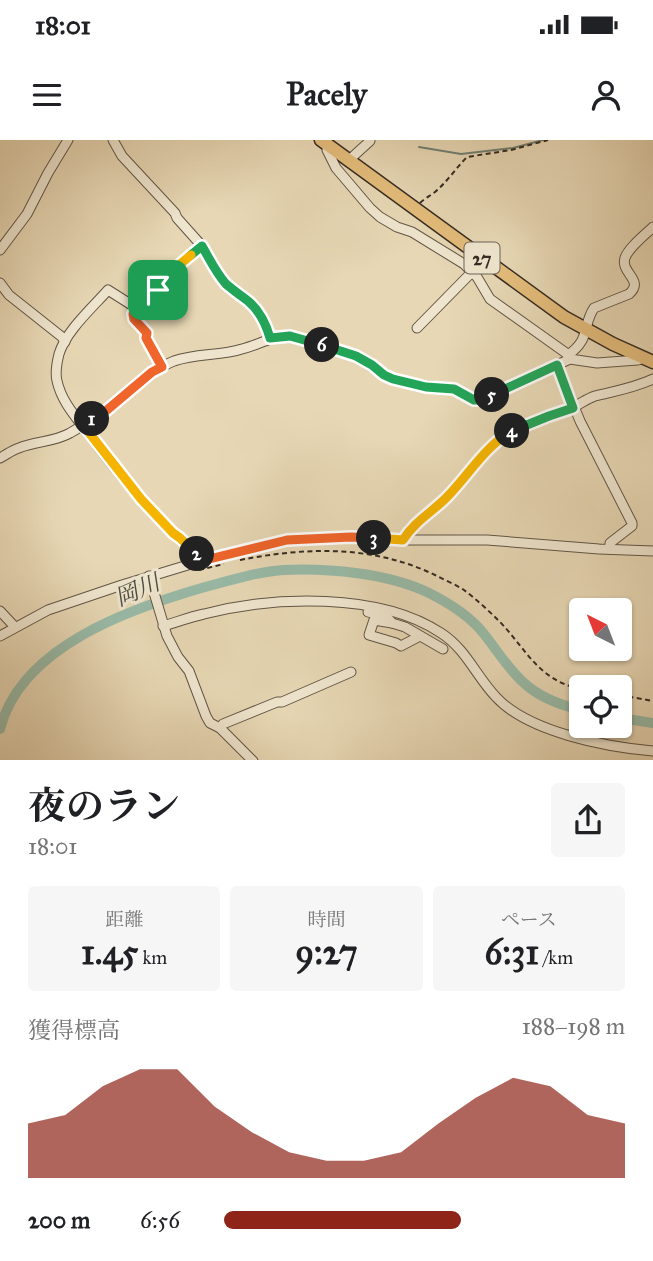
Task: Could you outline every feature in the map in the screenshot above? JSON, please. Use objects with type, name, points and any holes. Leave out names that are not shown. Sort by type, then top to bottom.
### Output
[{"type":"main road","name":"27","points":[[325,143],[555,312],[586,331],[648,360]]},
{"type":"street","points":[[0,250],[27,214],[68,140]]},
{"type":"street","points":[[113,140],[122,156],[202,246],[223,281],[249,301],[259,313],[270,338]]},
{"type":"street","points":[[348,161],[370,140]]},
{"type":"street","points":[[325,143],[336,169],[380,217],[412,232],[464,264],[473,271],[490,299],[569,357],[597,363],[648,360]]},
{"type":"street","points":[[0,458],[19,448],[66,435],[107,410],[152,372],[162,367],[186,358],[239,350],[270,338],[302,338],[356,356],[393,379],[426,387],[454,389],[474,400],[481,400],[569,357],[586,331],[594,307],[634,290],[634,282],[624,266],[624,260],[627,253],[653,227]]},
{"type":"street","points":[[162,367],[146,338],[147,333],[134,319],[133,314],[158,290],[166,276],[202,246]]},
{"type":"street","points":[[417,328],[473,271]]},
{"type":"street","points":[[0,283],[9,295],[65,342]]},
{"type":"street","points":[[138,309],[108,290],[65,342],[56,368],[56,379],[71,412],[141,499],[197,555],[201,565]]},
{"type":"street","points":[[557,365],[573,408],[632,523],[632,526],[610,542],[610,550]]},
{"type":"street","points":[[403,540],[409,530],[444,500],[503,436],[573,408],[592,397],[628,389],[653,379]]},
{"type":"street","points":[[0,636],[48,610],[149,576],[201,565],[287,540],[351,537],[487,540],[653,551]]},
{"type":"street","points":[[149,576],[163,625],[178,657],[189,671],[206,716],[252,760]]},
{"type":"street","points":[[163,625],[244,606],[299,601],[355,604],[406,614],[442,633],[457,646],[496,697],[521,718],[557,732],[625,749],[653,751]]},
{"type":"street","points":[[355,604],[360,609],[386,616],[392,623]]},
{"type":"street","points":[[0,611],[15,627]]},
{"type":"street","points":[[420,636],[401,646],[369,635],[374,621],[392,623],[415,632],[443,649]]},
{"type":"street","points":[[220,728],[222,724],[351,672]]},
{"type":"path","points":[[415,209],[433,194],[467,157],[511,150],[548,140]]},
{"type":"path","points":[[238,560],[273,553],[315,550],[396,559],[463,589],[501,624],[548,676],[569,685]]},
{"type":"path","points":[[201,565],[225,563]]},
{"type":"path","points":[[632,697],[653,701]]},
{"type":"waterway","points":[[419,147],[461,154],[513,148],[543,140]]},
{"type":"waterway","name":"岡川","points":[[0,729],[12,700],[31,675],[55,653],[83,635],[145,606],[205,587],[283,570],[358,573],[413,586],[429,593],[472,621],[513,672],[530,688],[569,707]]},
{"type":"waterway","name":"岡川","points":[[632,720],[653,723]]},
{"type":"route","points":[[202,246],[223,281],[249,301],[259,313],[270,338],[302,338],[356,356],[393,379],[426,387],[454,389],[474,400],[496,394],[557,365],[573,408],[503,436],[444,500],[409,530],[403,540],[351,537],[287,540],[201,561],[141,499],[83,425],[107,410],[152,372],[162,367],[146,338],[147,333],[134,319],[133,314],[158,290],[166,276],[202,246]]}]
